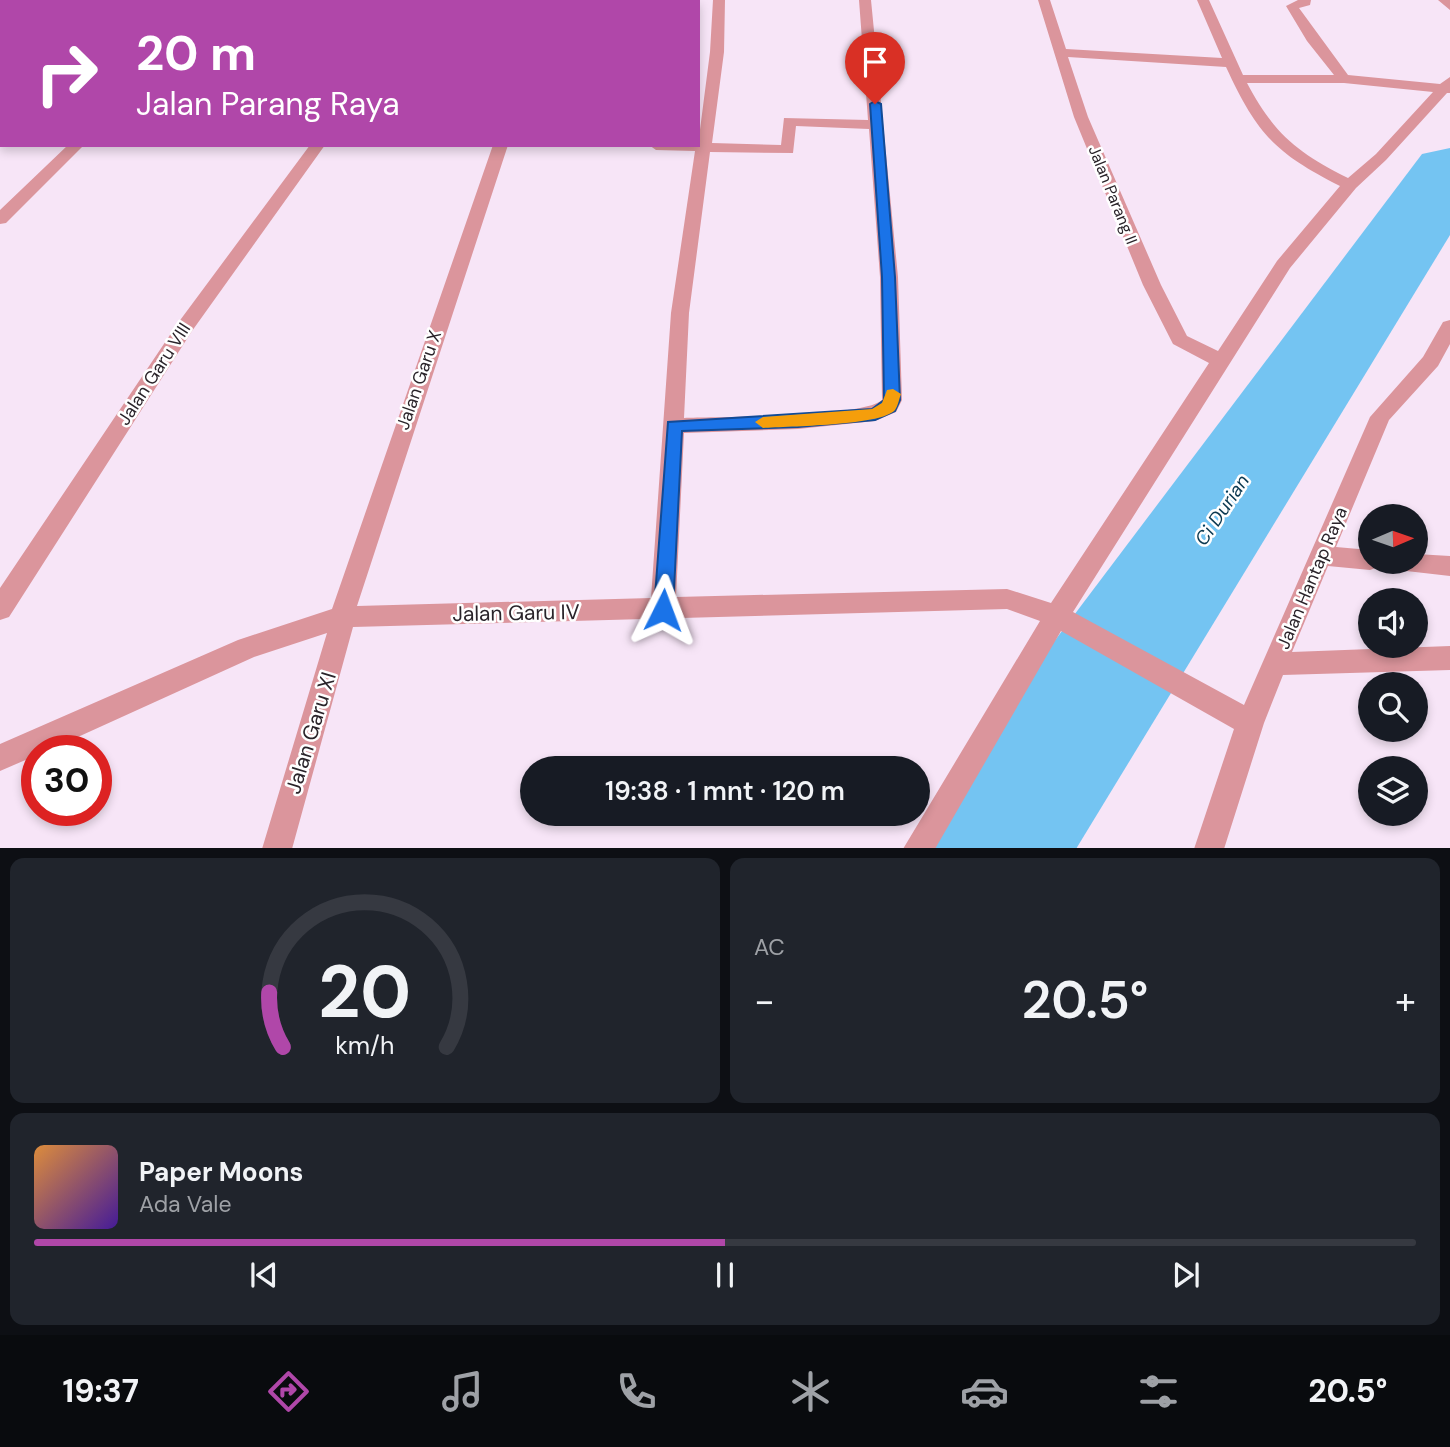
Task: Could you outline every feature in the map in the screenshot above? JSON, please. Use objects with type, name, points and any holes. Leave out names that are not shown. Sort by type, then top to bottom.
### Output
[{"type":"street","points":[[663,610],[680,313],[717,52],[719,0]]},
{"type":"street","points":[[674,426],[798,421],[875,414],[889,407],[893,392],[889,277],[864,0]]},
{"type":"street","name":"Jalan Parang II","points":[[1044,0],[1081,117],[1129,237],[1180,340],[1221,361]]},
{"type":"street","points":[[1203,0],[1230,63],[1270,131],[1282,145],[1350,185]]},
{"type":"street","points":[[1304,0],[1306,2],[1303,5],[1292,6],[1312,38],[1344,79]]},
{"type":"street","points":[[1444,0],[1450,6]]},
{"type":"street","points":[[1059,52],[1230,63]]},
{"type":"street","points":[[1240,79],[1344,79],[1448,86]]},
{"type":"street","points":[[919,848],[1057,616],[1283,265],[1350,185],[1381,157],[1448,86]]},
{"type":"street","points":[[700,147],[788,150],[789,121],[877,125]]},
{"type":"street","points":[[0,219],[75,147]]},
{"type":"street","name":"Jalan Garu VIII","points":[[0,610],[185,327],[317,147]]},
{"type":"street","name":"Jalan Garu X","points":[[341,617],[392,456],[500,147]]},
{"type":"street","name":"Jalan Hantap Raya","points":[[1209,848],[1251,723],[1274,664],[1380,417],[1431,360],[1450,326]]},
{"type":"street","points":[[1321,556],[1358,559]]},
{"type":"street","points":[[1428,564],[1450,566]]},
{"type":"street","name":"Jalan Garu IV","points":[[0,758],[247,648],[341,617],[1007,599],[1057,616],[1094,639],[1251,723]]},
{"type":"street","name":"Jalan Garu XI","points":[[277,848],[334,657],[341,617]]},
{"type":"street","points":[[1274,664],[1450,658]]},
{"type":"waterway","name":"Ci Durian","points":[[993,848],[1000,834],[1450,171]]},
{"type":"slow traffic","points":[[763,422],[875,414],[889,407],[893,394]]},
{"type":"route","points":[[663,610],[674,426],[798,421],[875,414],[889,407],[892,400],[889,277],[875,104]]}]
